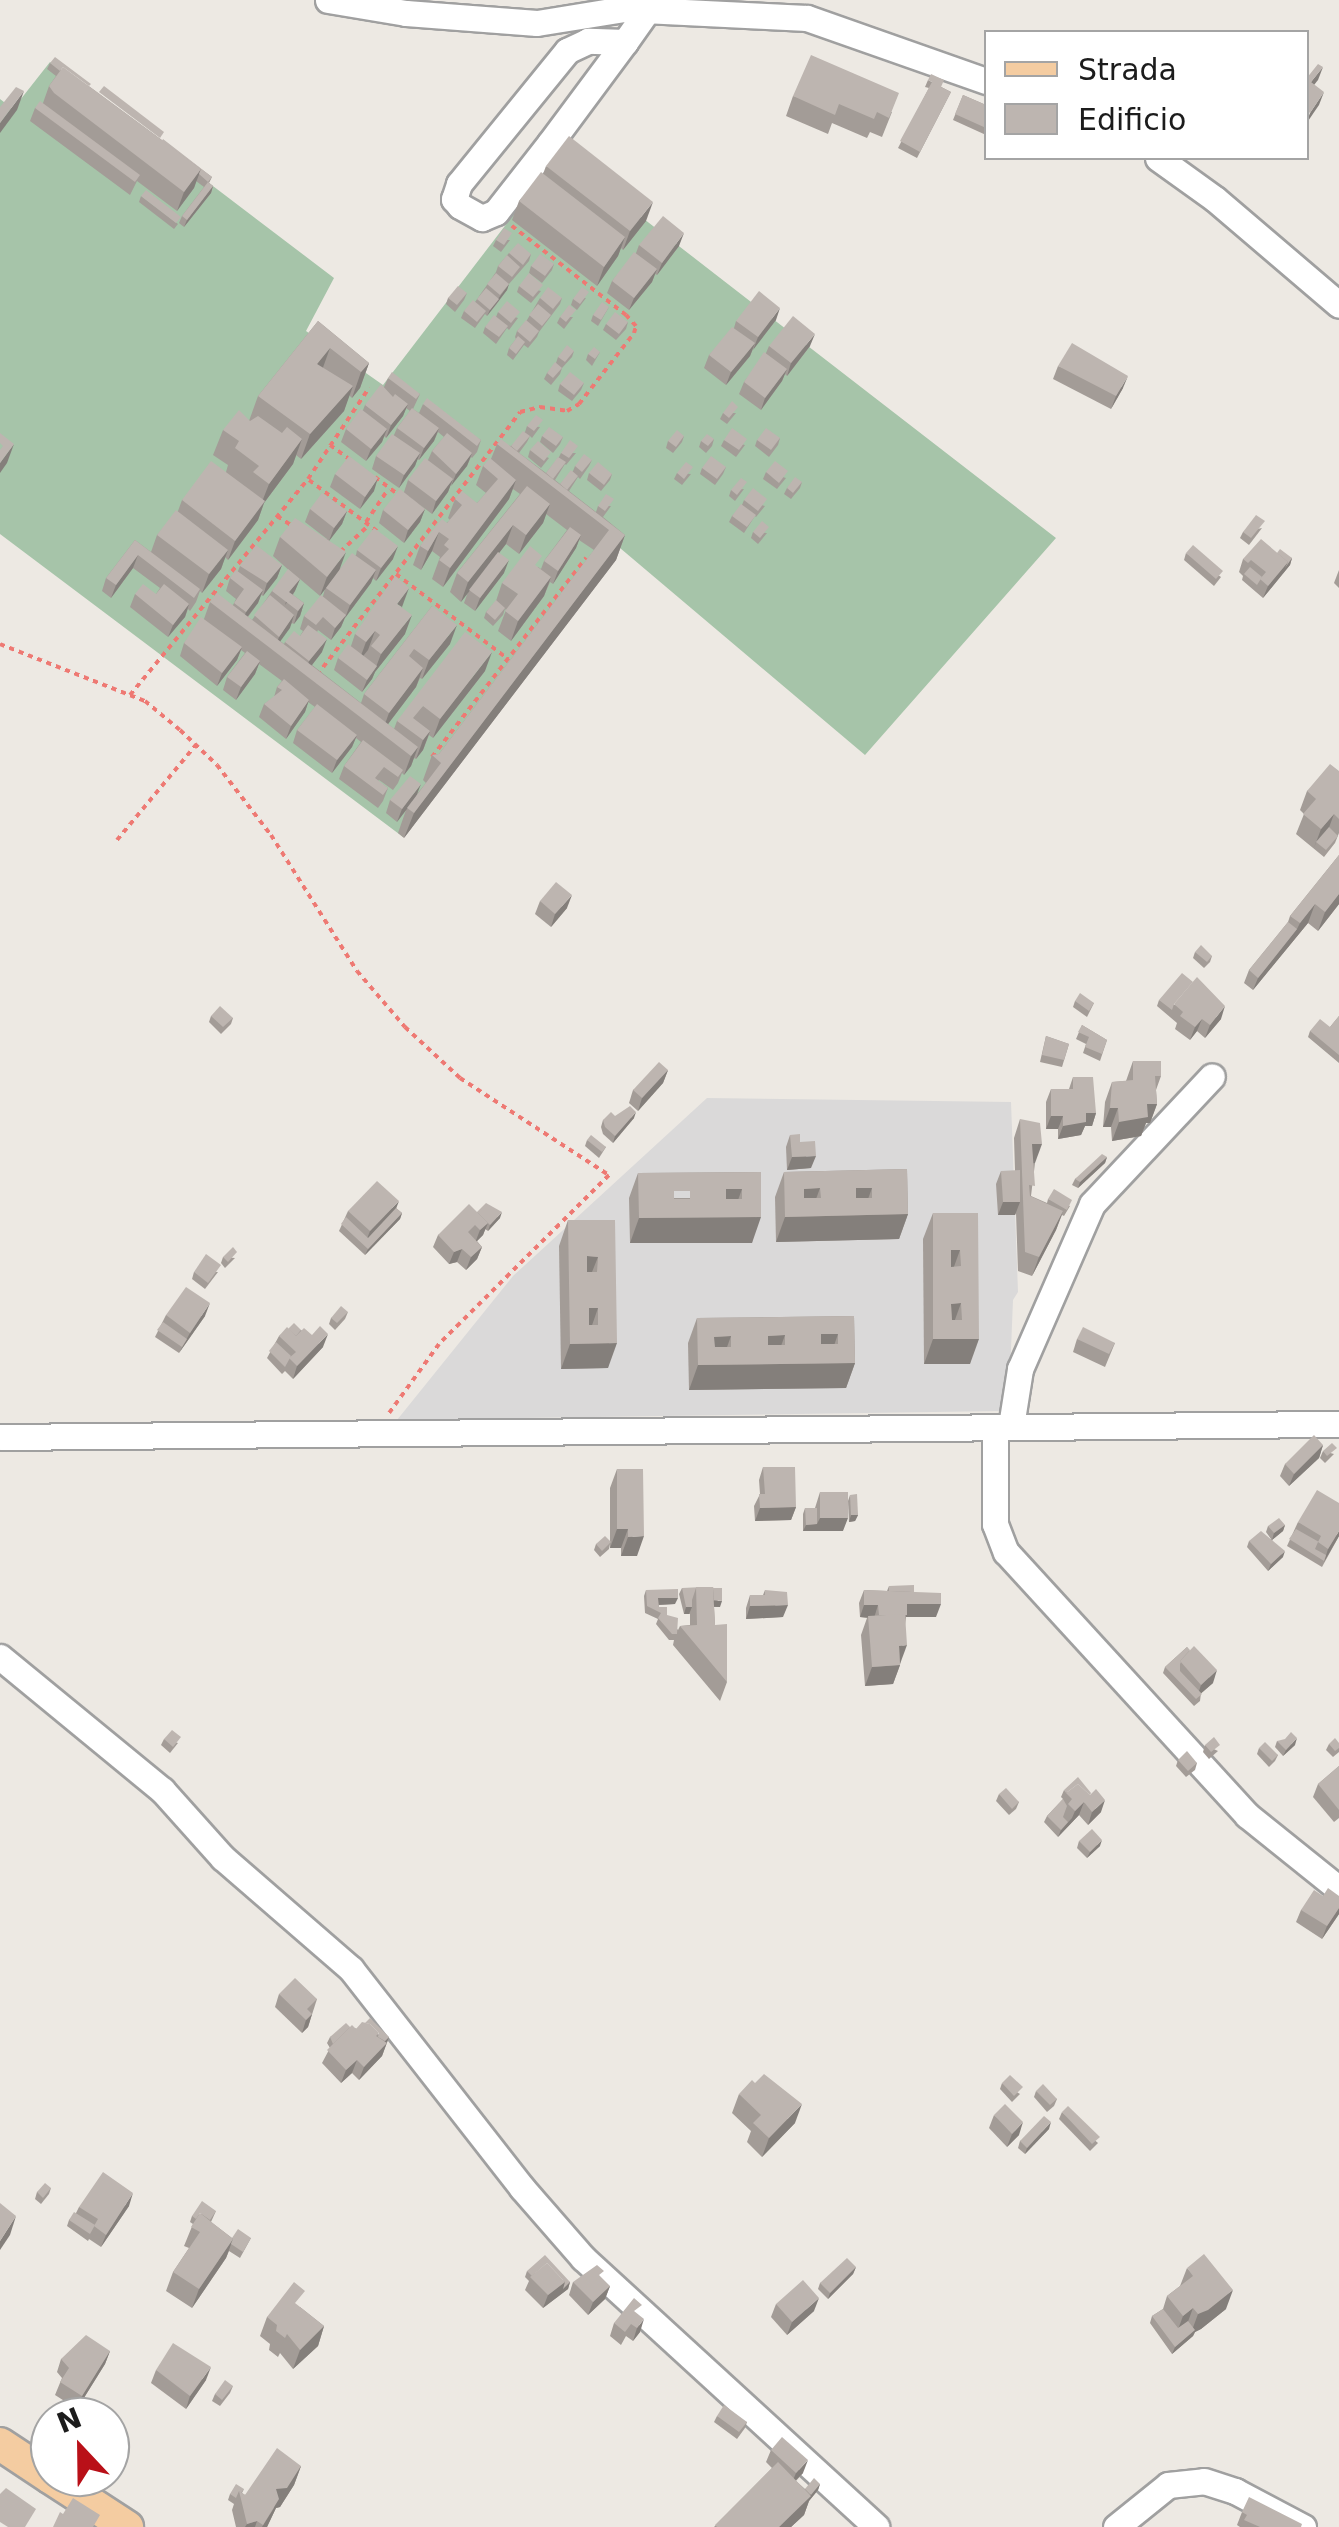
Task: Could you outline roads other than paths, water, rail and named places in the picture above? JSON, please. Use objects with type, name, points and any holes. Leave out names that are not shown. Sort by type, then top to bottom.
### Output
[{"type":"main road","points":[[0,2444],[30,2464]]},
{"type":"main road","points":[[81,2497],[127,2527]]},
{"type":"street","points":[[328,0],[406,13],[537,22],[649,8],[723,8],[807,18],[984,81]]},
{"type":"street","points":[[625,42],[588,40],[567,51],[459,184],[454,199],[460,206],[482,218],[496,212],[625,42],[649,8]]},
{"type":"street","points":[[1161,160],[1215,199],[1339,306]]},
{"type":"street","points":[[1212,1076],[1092,1204],[1020,1369],[1003,1427],[994,1524],[1006,1552],[1247,1815],[1339,1889]]},
{"type":"street","points":[[0,1437],[1339,1424]]},
{"type":"street","points":[[0,1657],[162,1790],[224,1858],[351,1969],[522,2188],[583,2258],[877,2527]]},
{"type":"street","points":[[1116,2527],[1168,2485],[1204,2482],[1236,2491],[1303,2527]]}]
